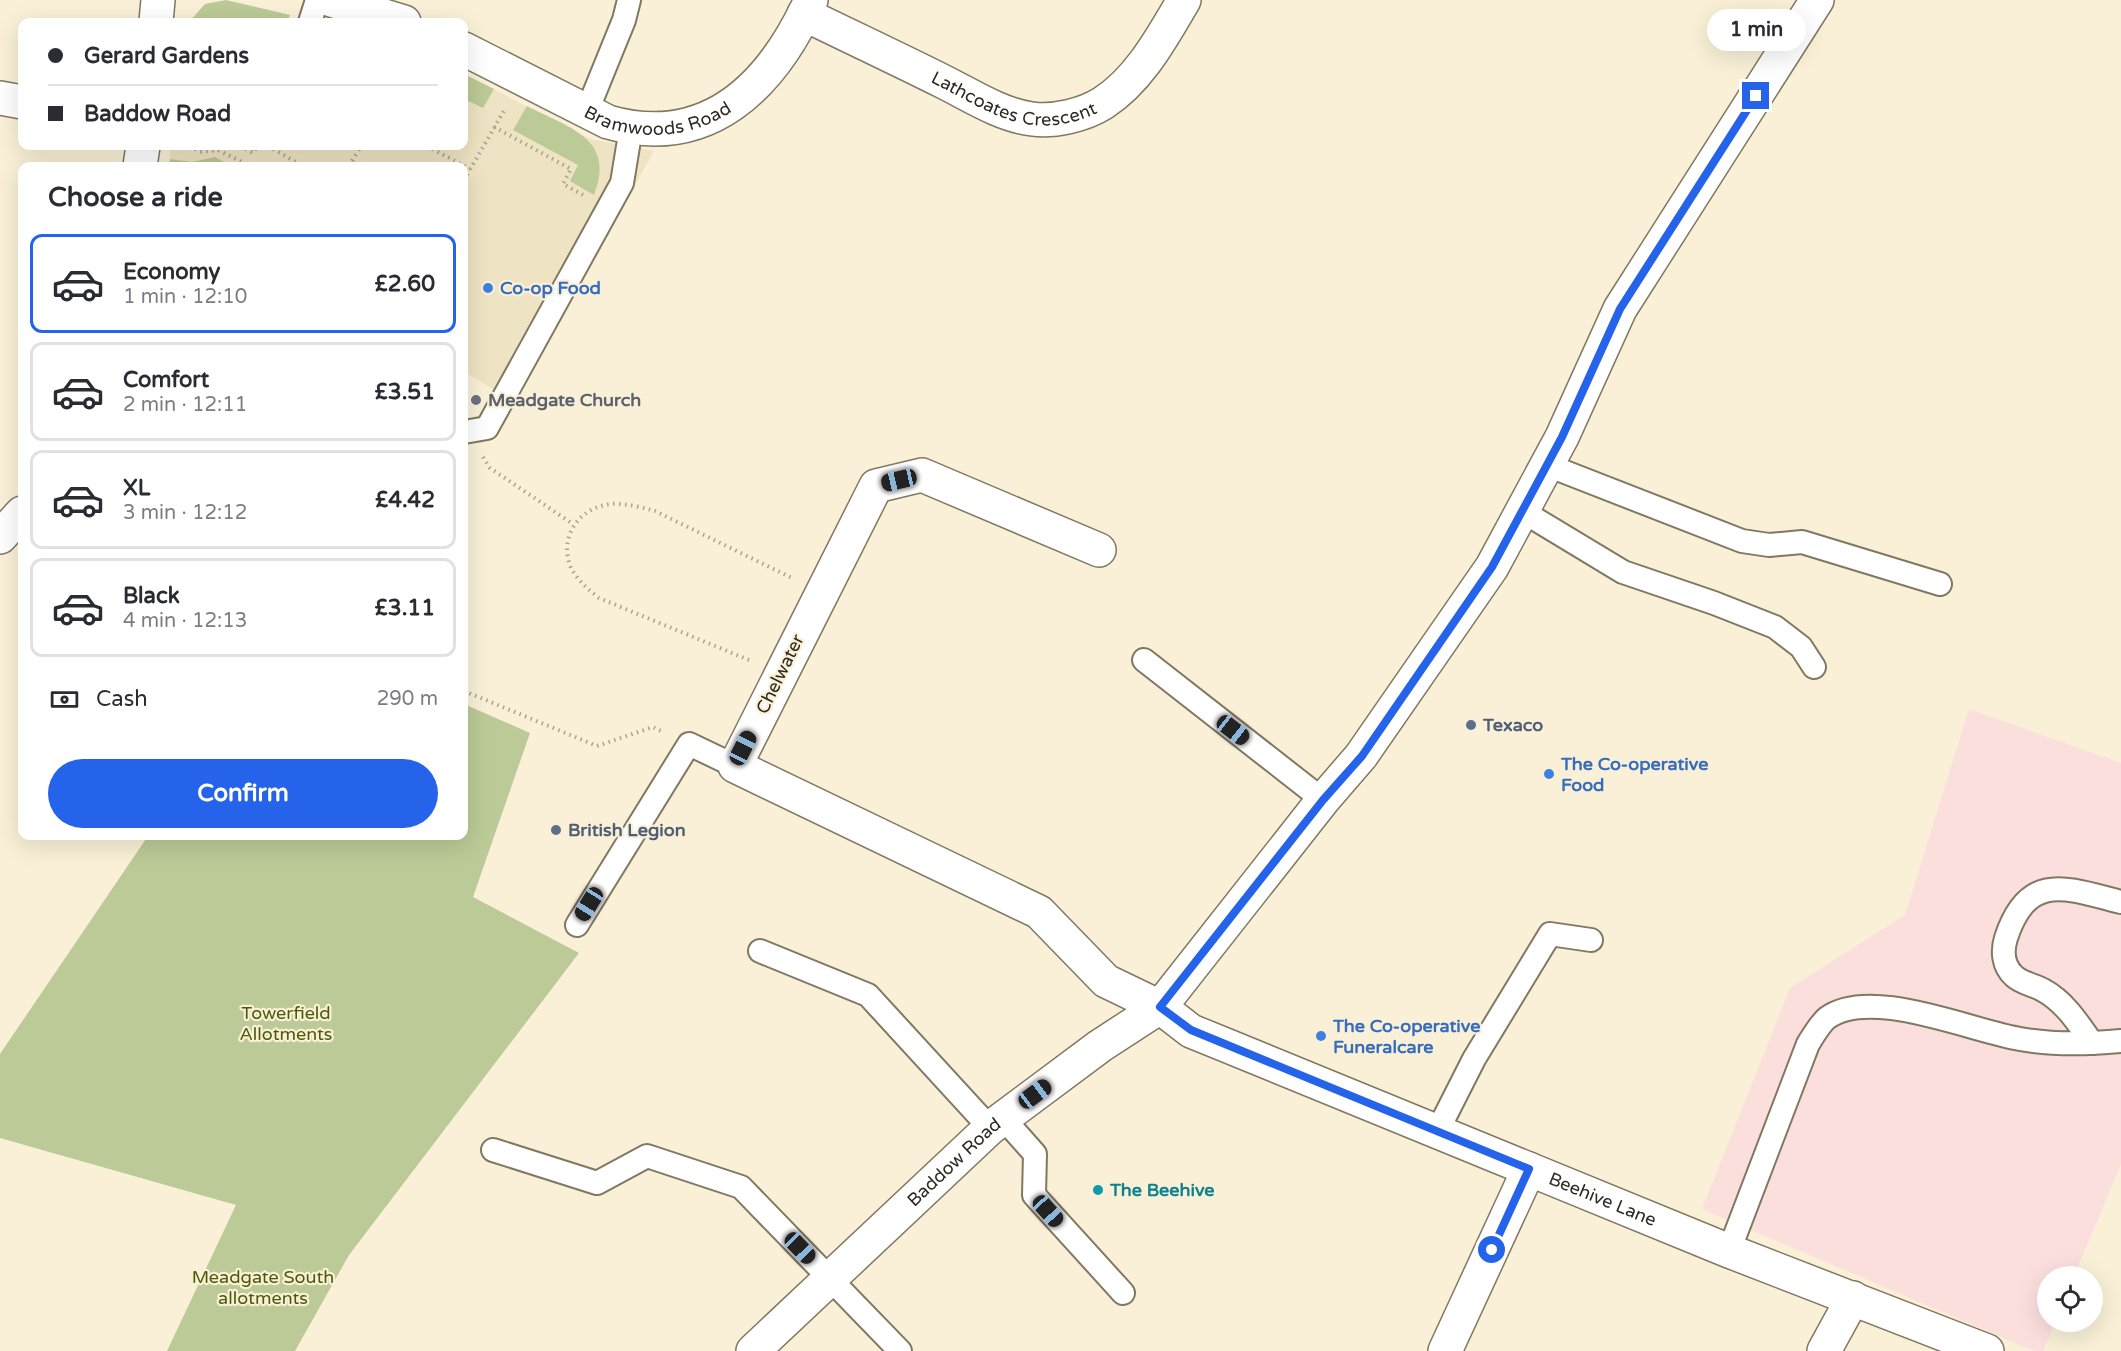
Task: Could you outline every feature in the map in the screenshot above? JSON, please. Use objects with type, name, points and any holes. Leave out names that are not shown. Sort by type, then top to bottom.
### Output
[{"type":"street","points":[[156,18],[158,0]]},
{"type":"street","points":[[331,0],[391,18]]},
{"type":"street","name":"Lathcoates Crescent","points":[[808,7],[1010,114],[1034,119],[1057,118],[1083,113],[1102,104],[1119,90],[1145,62],[1184,0]]},
{"type":"street","name":"Baddow Road","points":[[753,1351],[997,1123],[1100,1046],[1160,1007],[1323,800],[1362,756],[1486,576],[1547,465],[1620,309],[1818,0]]},
{"type":"street","name":"Bramwoods Road","points":[[468,51],[609,122],[631,128],[658,130],[682,127],[708,119],[729,107],[756,86],[775,64],[808,7]]},
{"type":"street","points":[[0,98],[18,101]]},
{"type":"street","name":"Chelwater","points":[[735,766],[876,486],[922,475],[1099,550]]},
{"type":"street","points":[[0,537],[18,517]]},
{"type":"street","points":[[735,766],[1039,912],[1106,981],[1160,1007]]},
{"type":"street","name":"Beehive Lane","points":[[1160,1007],[1191,1030],[1729,1251],[1987,1351]]},
{"type":"street","points":[[1445,1351],[1529,1169]]},
{"type":"street","points":[[1824,1351],[1854,1298]]},
{"type":"lane","points":[[311,18],[317,0]]},
{"type":"lane","points":[[587,111],[624,20],[629,0]]},
{"type":"lane","points":[[468,431],[487,428],[608,210],[622,183],[631,128]]},
{"type":"lane","points":[[1547,465],[1742,541],[1769,545],[1802,542],[1940,584]]},
{"type":"lane","points":[[1522,511],[1623,572],[1733,609],[1775,627],[1801,647],[1814,667]]},
{"type":"lane","points":[[1144,660],[1323,800]]},
{"type":"lane","points":[[577,925],[689,744],[735,766]]},
{"type":"lane","points":[[2092,1043],[2070,1011],[2044,990],[2014,977],[2004,961],[2004,943],[2014,914],[2029,897],[2043,891],[2065,888],[2121,902]]},
{"type":"lane","points":[[1437,1132],[1474,1059],[1550,934],[1591,940]]},
{"type":"lane","points":[[760,951],[868,995],[997,1123],[1035,1154],[1034,1195],[1123,1293]]},
{"type":"lane","points":[[1729,1251],[1808,1044],[1827,1018],[1855,1007],[1897,1008],[2021,1040],[2092,1043],[2121,1041]]},
{"type":"lane","points":[[492,1150],[597,1184],[647,1156],[741,1187],[829,1279],[869,1328],[899,1350]]},
{"type":"path","points":[[468,173],[523,78]]},
{"type":"path","points":[[495,127],[571,168],[563,184],[608,210]]},
{"type":"path","points":[[197,150],[200,152],[218,150],[237,162]]},
{"type":"path","points":[[275,150],[296,162]]},
{"type":"path","points":[[434,150],[457,162]]},
{"type":"path","points":[[468,438],[490,468],[573,524]]},
{"type":"path","points":[[781,673],[599,598],[580,582],[570,566],[568,547],[573,524],[586,511],[609,504],[635,505],[655,511],[821,592]]},
{"type":"path","points":[[468,693],[597,746],[653,726],[689,744]]},
{"type":"shaded area","points":[[468,76],[590,139],[654,151],[515,402],[468,374],[468,162],[169,162],[171,150],[468,150]]},
{"type":"shaded area","points":[[1969,709],[2121,763],[2121,1164],[2078,1266],[2037,1266],[2037,1332],[2051,1332],[2043,1351],[2034,1351],[1702,1209],[1790,988],[1905,915]]},
{"type":"green space","points":[[226,0],[290,15],[289,18],[193,18],[205,4]]},
{"type":"green space","points":[[468,76],[494,89],[483,108],[468,101]]},
{"type":"green space","points":[[527,106],[572,128],[593,147],[599,160],[599,176],[594,195],[570,181],[578,165],[513,130]]},
{"type":"green space","points":[[215,157],[224,162],[192,162]]},
{"type":"green space","points":[[170,159],[192,162],[170,162]]},
{"type":"green space","name":"Towerfield Allotments","points":[[468,706],[530,733],[473,897],[579,953],[349,1255],[295,1351],[167,1351],[236,1205],[0,1138],[0,1054],[145,840],[468,840]]},
{"type":"place","name":"Co-op Food","points":[[488,288]]},
{"type":"place","name":"Meadgate Church","points":[[476,400]]},
{"type":"place","name":"Texaco","points":[[1471,725]]},
{"type":"place","name":"The Co-operative Food","points":[[1549,774]]},
{"type":"place","name":"British Legion","points":[[556,830]]},
{"type":"place","name":"The Co-operative Funeralcare","points":[[1321,1036]]},
{"type":"place","name":"The Beehive","points":[[1098,1190]]},
{"type":"route","points":[[1492,1250],[1529,1169],[1242,1053],[1191,1030],[1160,1007],[1323,800],[1362,756],[1492,567],[1562,437],[1620,309],[1756,96]]},
{"type":"park label","name":"Meadgate South allotments","points":[[263,1287]]}]
